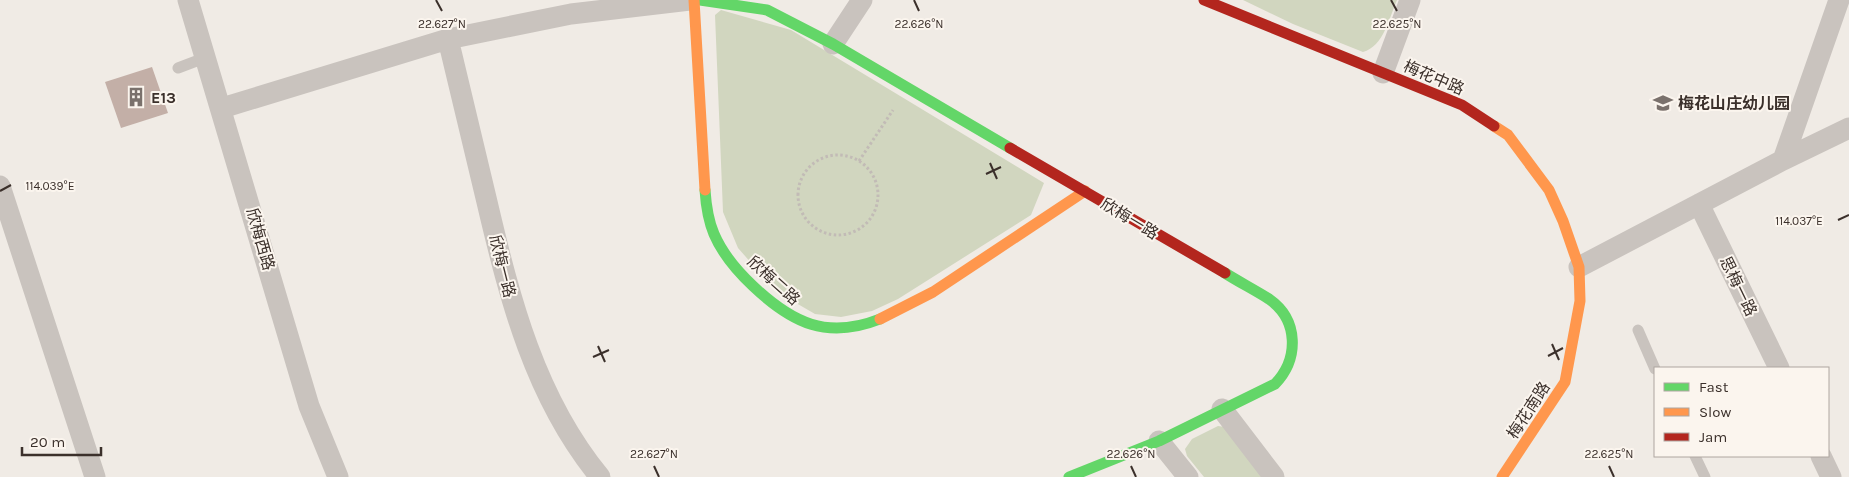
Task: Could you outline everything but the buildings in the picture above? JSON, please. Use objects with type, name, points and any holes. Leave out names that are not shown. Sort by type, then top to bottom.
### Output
[{"type":"street","name":"欣梅西路","points":[[188,0],[207,57],[310,406],[338,477]]},
{"type":"street","points":[[222,108],[448,39],[571,14],[690,0]]},
{"type":"street","name":"欣梅二路","points":[[694,0],[705,188],[710,223],[722,250],[737,271],[766,299],[795,321],[831,329],[859,326],[886,316],[916,302],[945,284],[1085,191]]},
{"type":"street","name":"欣梅一路","points":[[700,0],[767,10],[833,44],[1270,300],[1285,316],[1294,338],[1294,352],[1290,366],[1283,378],[1275,384],[1159,441],[1069,477]]},
{"type":"street","points":[[833,44],[862,0]]},
{"type":"street","name":"梅花中路","points":[[1204,0],[1462,105],[1508,135],[1549,190],[1564,221],[1579,267]]},
{"type":"street","points":[[1383,73],[1410,0]]},
{"type":"street","points":[[1783,160],[1839,0]]},
{"type":"street","name":"欣梅一路","points":[[448,39],[495,238],[513,306],[531,359],[564,428],[600,477]]},
{"type":"street","points":[[1579,267],[1783,160],[1849,128]]},
{"type":"street","points":[[0,186],[95,477]]},
{"type":"street","name":"思梅一路","points":[[1699,204],[1779,367]]},
{"type":"street","name":"梅花南路","points":[[1502,477],[1565,382],[1580,301],[1579,267]]},
{"type":"street","points":[[1222,409],[1274,477]]},
{"type":"street","points":[[1159,441],[1188,477]]},
{"type":"street","points":[[1821,457],[1831,477]]},
{"type":"lane","points":[[178,68],[207,57]]},
{"type":"lane","points":[[1638,330],[1654,367]]},
{"type":"lane","points":[[1695,457],[1705,477]]},
{"type":"path","points":[[859,162],[907,87]]},
{"type":"path","points":[[834,155],[847,156],[859,162],[869,170],[876,182],[878,195],[876,208],[869,220],[860,229],[848,234],[835,236],[822,233],[811,225],[800,209],[798,189],[802,177],[810,166],[821,159],[834,155]]},
{"type":"green space","points":[[1243,0],[1397,0],[1381,38],[1370,49],[1363,52],[1293,24]]},
{"type":"green space","points":[[721,10],[791,30],[1044,183],[1031,215],[898,299],[872,311],[841,317],[815,314],[784,296],[738,248],[723,212],[715,15]]},
{"type":"green space","points":[[1218,426],[1225,427],[1266,477],[1204,477],[1187,456],[1185,449],[1192,439]]},
{"type":"traffic: fast","points":[[700,0],[767,10],[833,44],[1010,148]]},
{"type":"traffic: fast","points":[[705,190],[710,223],[722,249],[747,280],[767,299],[796,318],[827,328],[861,325],[880,319]]},
{"type":"traffic: fast","points":[[1069,477],[1159,441],[1275,384],[1283,374],[1292,352],[1292,340],[1286,318],[1269,299],[1225,273]]},
{"type":"traffic: slow","points":[[694,0],[705,190]]},
{"type":"traffic: slow","points":[[1494,126],[1508,135],[1549,190],[1563,221],[1579,267],[1580,301],[1565,382],[1502,477]]},
{"type":"traffic: slow","points":[[880,319],[933,292],[1085,191]]},
{"type":"traffic: jam","points":[[1204,0],[1462,105],[1494,126]]},
{"type":"traffic: jam","points":[[1010,148],[1225,273]]},
{"type":"place","name":"E13","points":[[136,97]]},
{"type":"place","name":"梅花山庄幼儿园","points":[[1663,103]]}]
